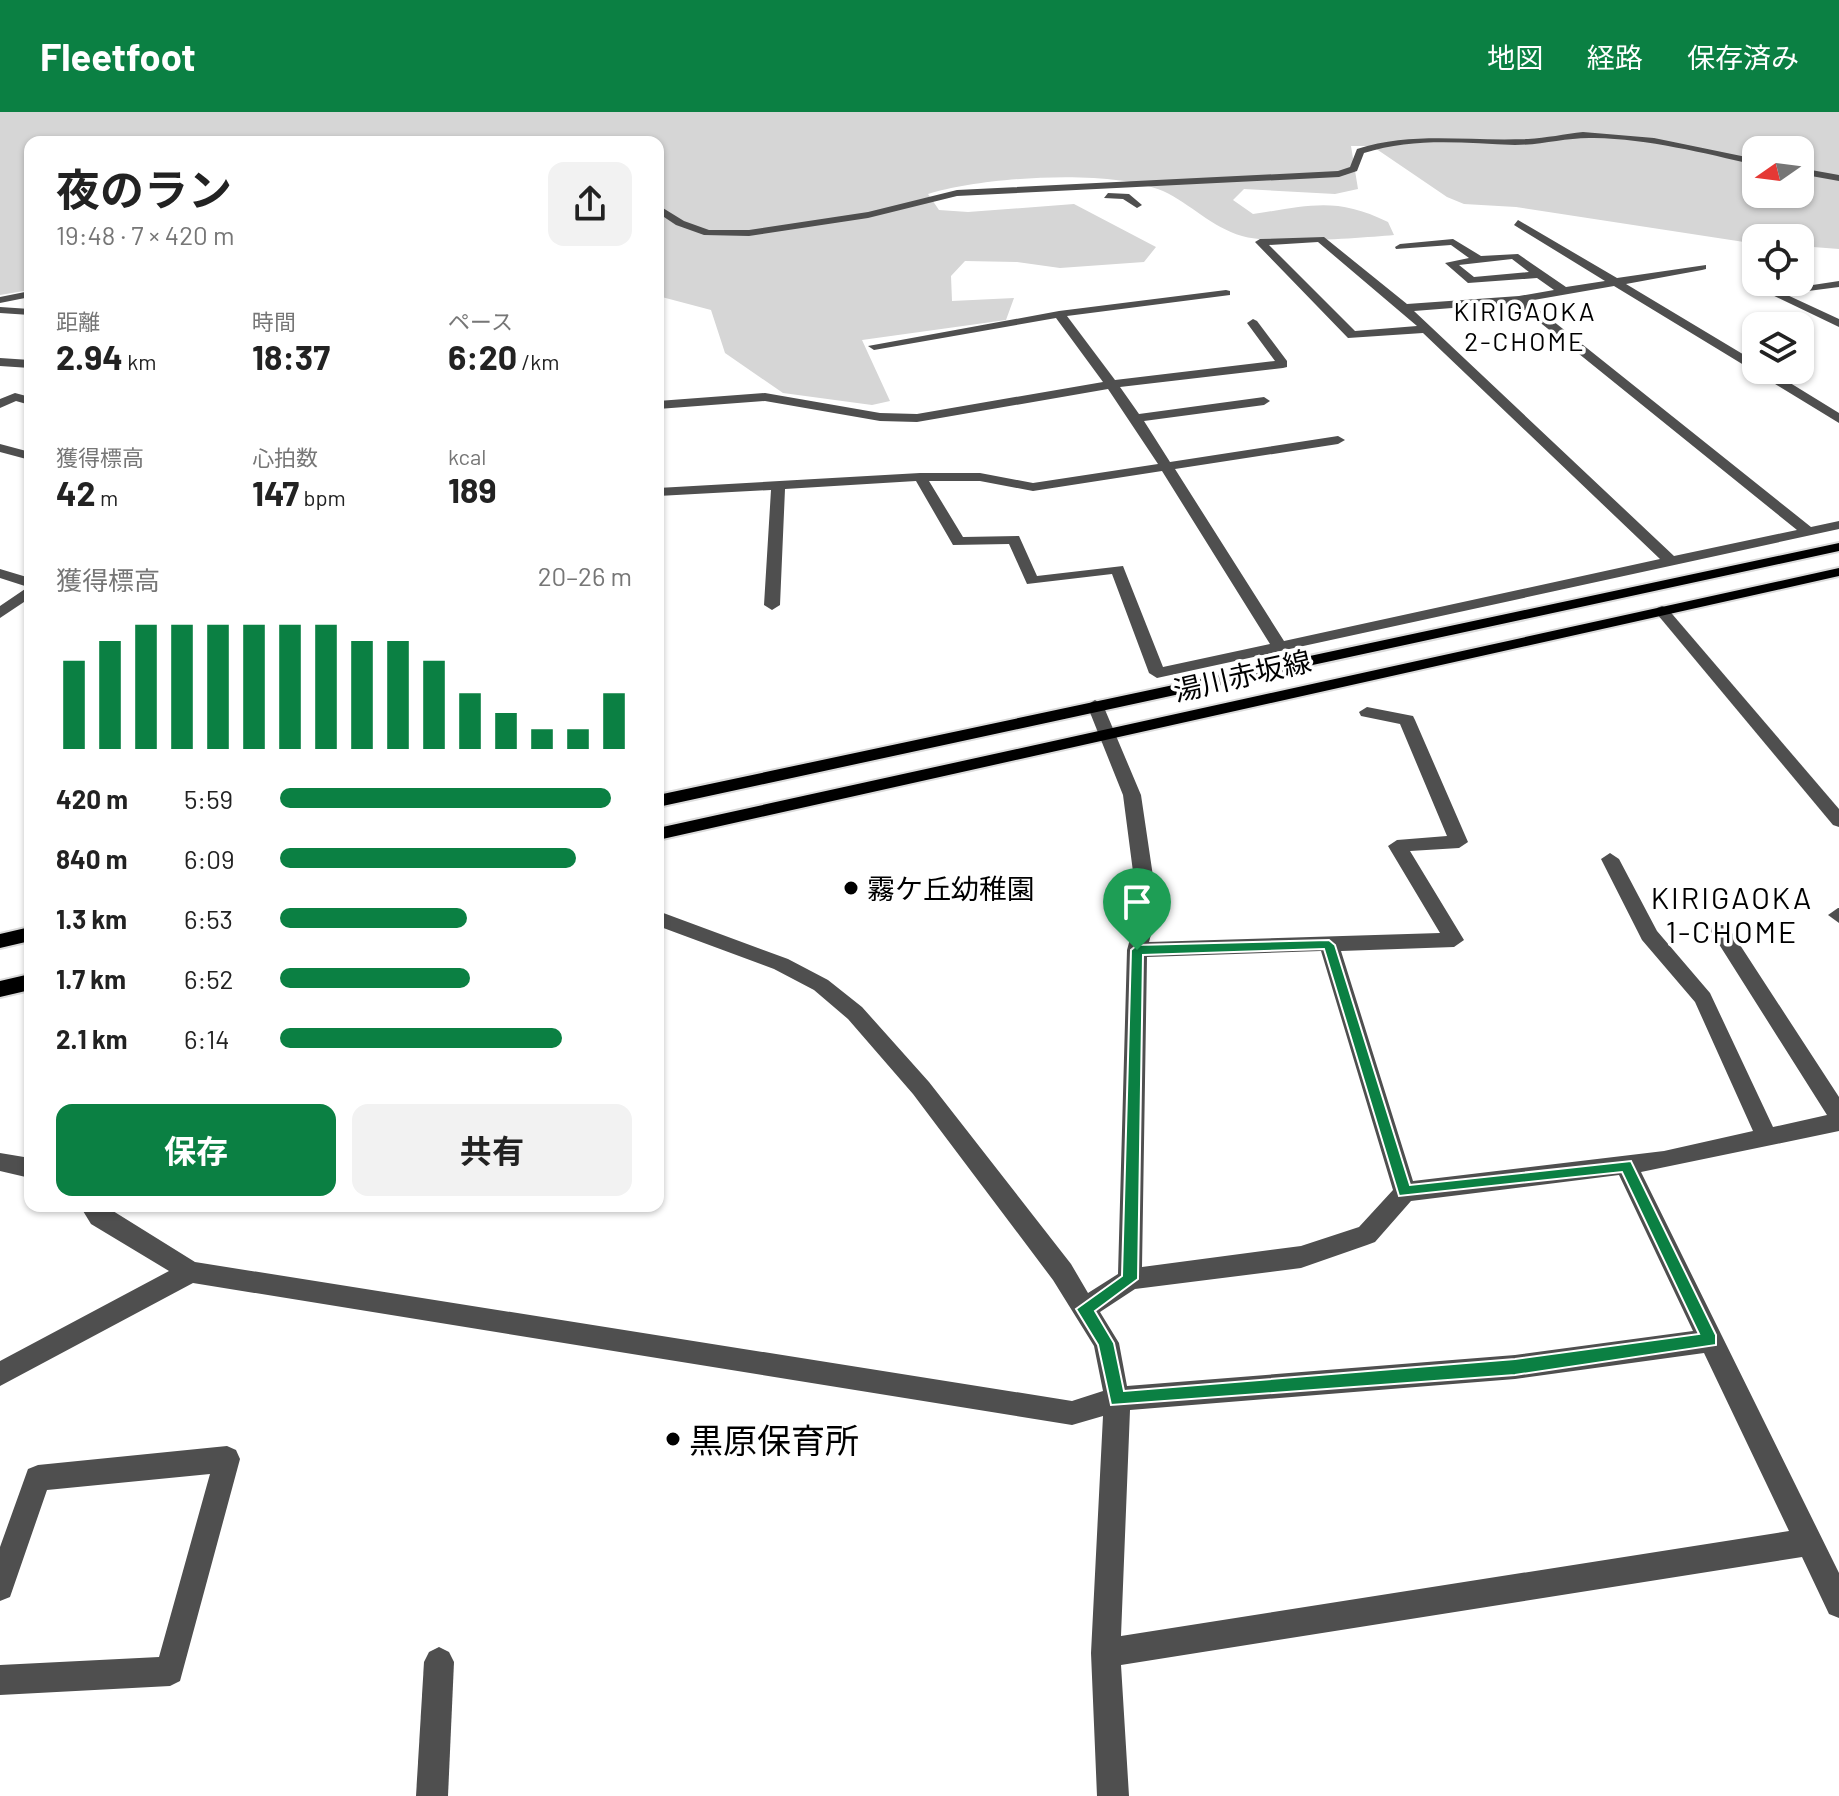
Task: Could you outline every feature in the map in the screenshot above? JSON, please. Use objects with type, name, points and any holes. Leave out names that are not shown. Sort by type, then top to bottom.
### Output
[{"type":"main road","name":"湯川赤坂線","points":[[664,800],[1839,547]]},
{"type":"main road","name":"湯川赤坂線","points":[[664,833],[1839,572]]},
{"type":"main road","points":[[0,941],[24,935]]},
{"type":"main road","points":[[0,989],[24,983]]},
{"type":"street","points":[[664,212],[680,223],[708,233],[749,233],[868,215],[957,193],[1325,176],[1354,169],[1360,151],[1377,145],[1458,140],[1524,142],[1588,135],[1670,142],[1742,159]]},
{"type":"street","points":[[1814,174],[1839,178]]},
{"type":"street","points":[[1001,189],[1029,195],[1125,196],[1137,205]]},
{"type":"street","points":[[1518,223],[1742,359]]},
{"type":"street","points":[[1427,329],[1352,335],[1260,242],[1320,239],[1427,329],[1668,559]]},
{"type":"street","points":[[1400,247],[1453,242],[1479,260]]},
{"type":"street","points":[[1539,274],[1472,281],[1450,263],[1514,256],[1562,290]]},
{"type":"street","points":[[1404,308],[1519,299],[1702,267]]},
{"type":"street","points":[[1839,284],[1772,292],[1839,323]]},
{"type":"street","points":[[874,346],[1059,314],[1226,293]]},
{"type":"street","points":[[0,300],[24,295]]},
{"type":"street","points":[[1519,299],[1807,531]]},
{"type":"street","points":[[0,310],[24,312]]},
{"type":"street","points":[[1059,314],[1108,385],[1136,418],[1279,646]]},
{"type":"street","points":[[664,405],[765,397],[880,417],[917,418],[1108,385],[1283,364],[1253,323]]},
{"type":"street","points":[[0,362],[24,364]]},
{"type":"street","points":[[1782,384],[1839,419]]},
{"type":"street","points":[[0,404],[15,397],[24,399]]},
{"type":"street","points":[[1136,418],[1264,401]]},
{"type":"street","points":[[664,492],[920,477],[980,477],[1033,487],[1338,440]]},
{"type":"street","points":[[0,448],[24,454]]},
{"type":"street","points":[[920,477],[958,542],[1014,539],[1032,581],[1118,569],[1157,673],[1668,559],[1839,525]]},
{"type":"street","points":[[772,605],[778,485]]},
{"type":"street","points":[[0,573],[24,581]]},
{"type":"street","points":[[0,613],[24,595]]},
{"type":"street","points":[[1662,611],[1839,821]]},
{"type":"street","points":[[1095,705],[1110,735],[1132,795],[1148,910],[1137,950],[1130,1279]]},
{"type":"street","points":[[1137,950],[1454,940],[1397,846],[1459,842],[1407,720],[1367,712]]},
{"type":"street","points":[[1610,859],[1649,935],[1703,998],[1767,1138]]},
{"type":"street","points":[[664,920],[781,964],[821,985],[855,1013],[921,1088],[1062,1272],[1106,1343],[1117,1399],[1106,1653],[1113,1796]]},
{"type":"street","points":[[1720,930],[1839,1115]]},
{"type":"street","points":[[1329,945],[1405,1192]]},
{"type":"street","points":[[1084,1309],[1130,1279],[1301,1257],[1367,1235],[1405,1192],[1626,1166],[1839,1122]]},
{"type":"street","points":[[0,1162],[24,1167]]},
{"type":"street","points":[[1626,1166],[1839,1604]]},
{"type":"street","points":[[96,1212],[99,1217],[191,1272],[1072,1413],[1117,1399],[1515,1367],[1711,1340]]},
{"type":"street","points":[[0,1374],[191,1272]]},
{"type":"street","points":[[0,1587],[38,1478],[227,1459],[170,1671],[0,1680]]},
{"type":"street","points":[[1106,1653],[1809,1542]]},
{"type":"street","points":[[432,1796],[439,1662]]},
{"type":"shaded area","points":[[0,112],[1839,112],[1839,249],[1814,247],[1814,224],[1742,224],[1742,242],[1516,207],[1464,204],[1447,197],[1372,146],[1351,146],[1358,189],[1335,194],[1244,189],[1233,200],[1253,214],[1322,205],[1352,209],[1388,222],[1394,235],[1256,239],[1231,232],[1163,191],[1140,184],[1080,177],[980,183],[928,194],[939,210],[968,212],[1074,204],[1156,247],[1144,262],[1060,268],[1017,262],[965,261],[951,276],[952,301],[1014,298],[1006,320],[862,340],[890,401],[872,405],[783,393],[725,353],[711,310],[664,298],[664,136],[24,136],[24,291],[0,295]]},
{"type":"place","name":"霧ケ丘幼稚園","points":[[851,888]]},
{"type":"place","name":"黒原保育所","points":[[673,1439]]},
{"type":"district","name":"KIRIGAOKA 2-CHOME","points":[[1525,325]]},
{"type":"district","name":"KIRIGAOKA 1-CHOME","points":[[1732,914]]},
{"type":"route","points":[[1329,945],[1405,1192],[1626,1166],[1711,1340],[1515,1367],[1117,1399],[1106,1343],[1084,1309],[1130,1279],[1137,950],[1329,945]]}]
